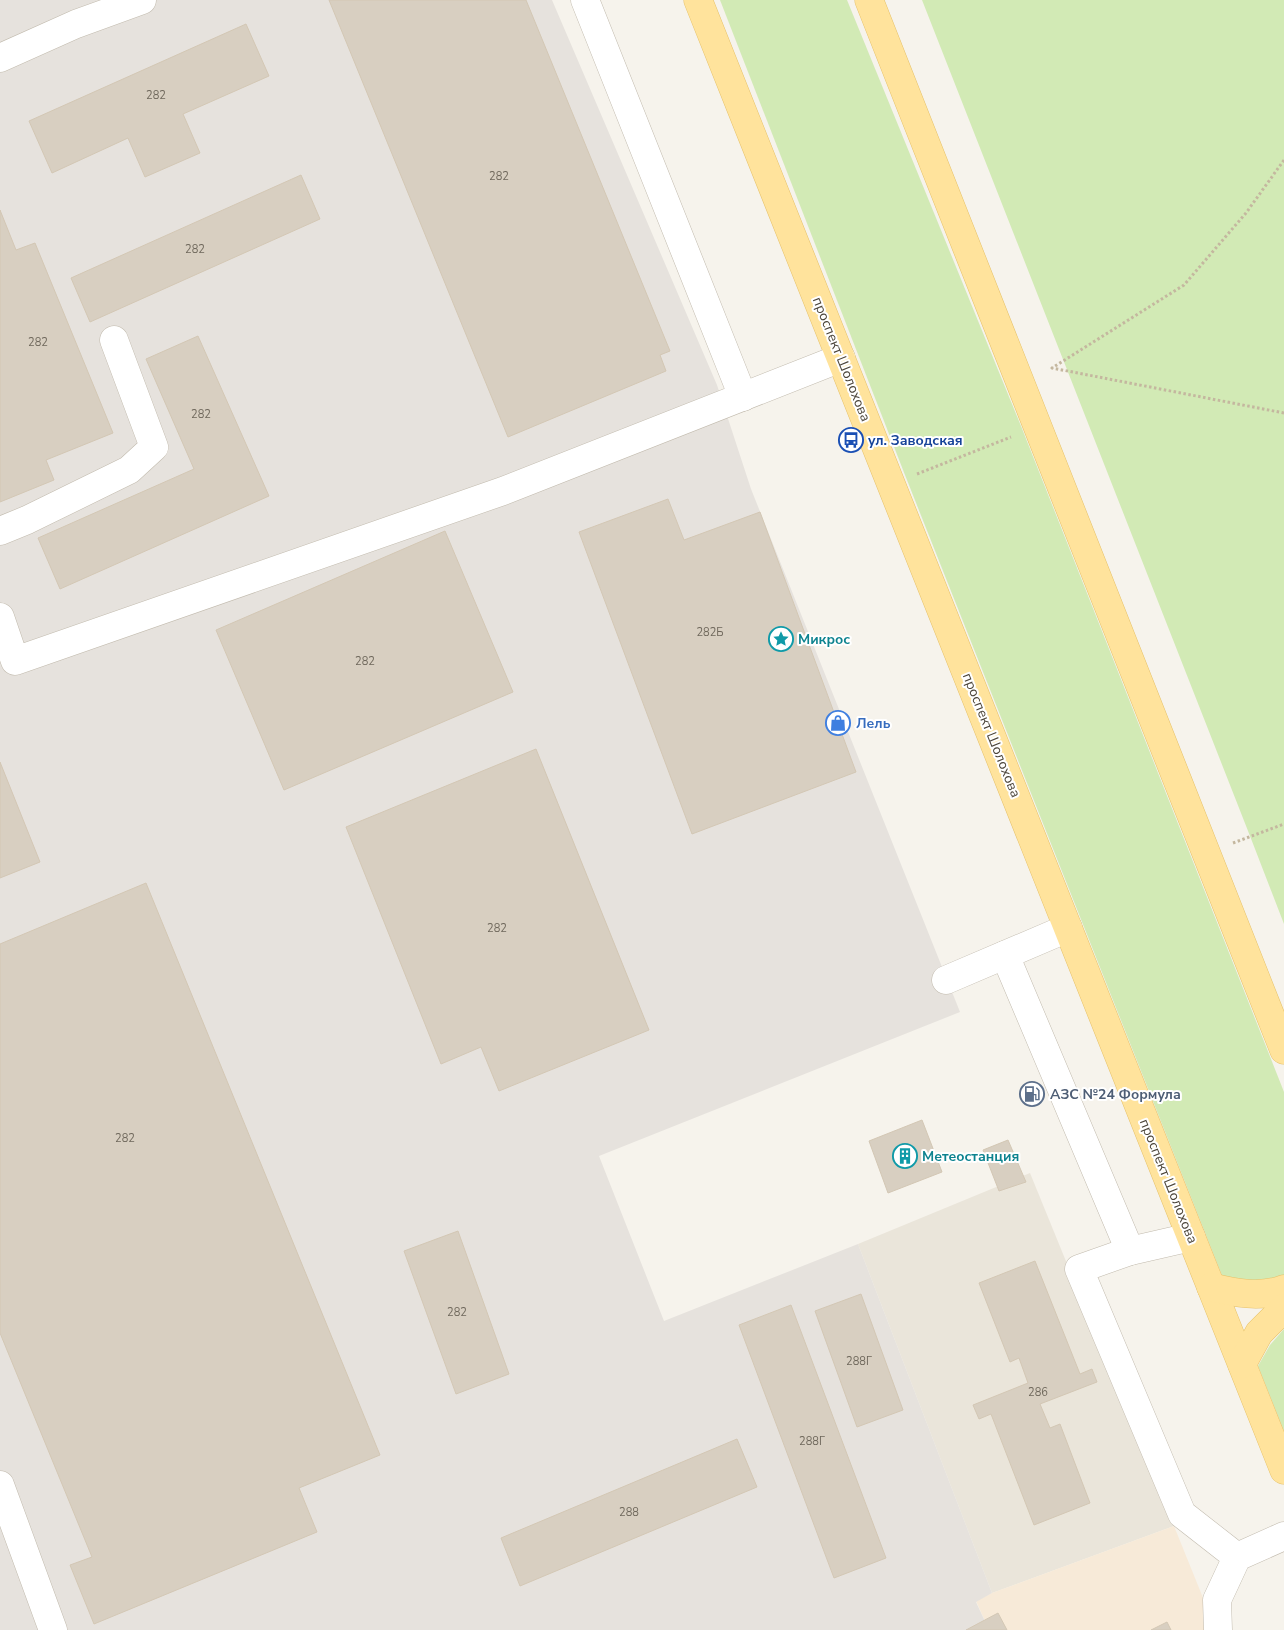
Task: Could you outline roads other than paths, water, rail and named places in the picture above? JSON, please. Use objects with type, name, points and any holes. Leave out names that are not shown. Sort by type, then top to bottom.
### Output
[{"type":"main road","name":"проспект Шолохова","points":[[698,0],[1284,1470]]},
{"type":"main road","points":[[869,0],[1284,1050]]},
{"type":"main road","points":[[1211,1287],[1241,1294],[1278,1291],[1284,1288]]},
{"type":"main road","points":[[1242,1364],[1259,1333],[1284,1308]]},
{"type":"lane","points":[[0,58],[76,24],[142,0]]},
{"type":"lane","points":[[585,0],[743,397]]},
{"type":"lane","points":[[0,531],[27,520],[129,470],[154,447],[114,340]]},
{"type":"lane","points":[[0,617],[8,665],[503,490],[841,358]]},
{"type":"lane","points":[[946,980],[1068,928]]},
{"type":"lane","points":[[1005,955],[1130,1251]]},
{"type":"lane","points":[[1192,1237],[1130,1251],[1079,1269],[1182,1514],[1237,1557]]},
{"type":"lane","points":[[0,1485],[53,1630]]},
{"type":"lane","points":[[1218,1630],[1217,1600],[1237,1557],[1284,1536]]},
{"type":"place","name":"ул. Заводская","points":[[851,440]]},
{"type":"place","name":"Микрос","points":[[781,639]]},
{"type":"place","name":"Лель","points":[[838,723]]},
{"type":"place","name":"АЗС №24 Формула","points":[[1032,1094]]},
{"type":"place","name":"Метеостанция","points":[[905,1156]]}]
